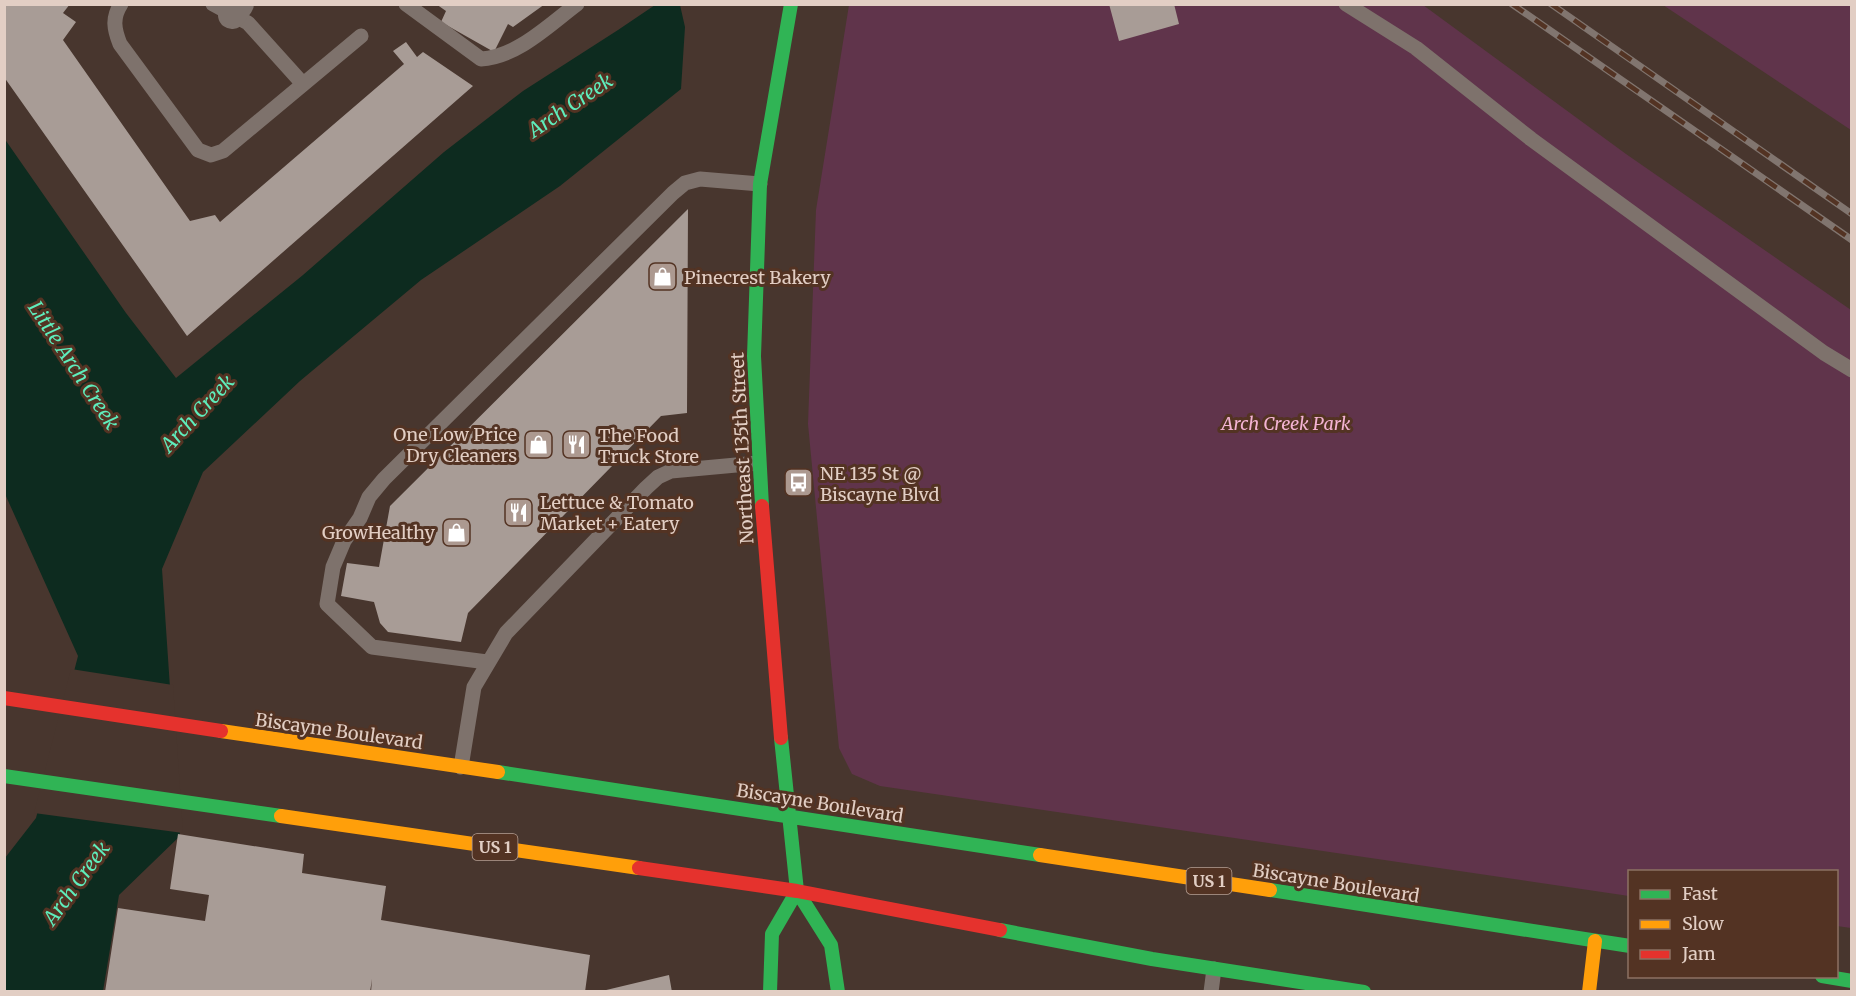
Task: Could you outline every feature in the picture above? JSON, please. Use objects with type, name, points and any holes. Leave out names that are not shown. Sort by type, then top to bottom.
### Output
[{"type":"main road","name":"Northeast 135th Street","points":[[791,4],[760,184],[754,356],[758,463],[788,816],[797,891],[831,945],[838,992]]},
{"type":"main road","name":"Biscayne Boulevard","points":[[4,698],[1628,946]]},
{"type":"main road","name":"US 1","points":[[4,776],[797,891],[1042,939],[1364,992]]},
{"type":"main road","points":[[770,992],[772,934],[797,891]]},
{"type":"main road","points":[[1589,992],[1595,941]]},
{"type":"main road","points":[[1834,978],[1851,981]]},
{"type":"lane","points":[[121,4],[116,11],[114,28],[120,44],[198,150],[211,156],[223,151],[361,36]]},
{"type":"lane","points":[[406,4],[481,58],[492,58],[524,44],[577,4]]},
{"type":"lane","points":[[1346,4],[1416,48],[1531,139],[1824,353],[1851,370]]},
{"type":"lane","points":[[228,8],[248,23],[303,84]]},
{"type":"lane","points":[[487,662],[372,647],[327,604],[333,567],[344,541],[360,518],[369,497],[384,479],[685,183],[700,179],[760,184]]},
{"type":"lane","points":[[461,766],[474,687],[506,633],[658,477],[671,471],[758,463]]},
{"type":"lane","points":[[1211,992],[1214,969]]},
{"type":"green space","name":"Arch Creek Park","points":[[849,5],[1423,5],[1626,154],[1851,310],[1851,928],[1838,926],[1838,870],[1628,870],[1628,896],[880,786],[852,774],[839,748],[808,424],[816,210]]},
{"type":"green space","points":[[1663,5],[1851,5],[1851,130]]},
{"type":"water","points":[[655,5],[680,5],[685,27],[681,89],[560,186],[421,280],[300,381],[203,472],[162,569],[180,836],[119,895],[103,991],[5,991],[5,858],[36,818],[78,656],[5,494],[4,138],[126,313],[176,378],[303,275],[444,152],[523,91]]},
{"type":"pier","points":[[71,669],[173,685],[183,833],[34,813]]},
{"type":"building","points":[[4,4],[70,4],[63,13],[76,22],[63,40],[190,221],[215,215],[220,222],[404,64],[393,51],[406,42],[417,57],[423,52],[473,86],[187,336],[4,77]]},
{"type":"building","points":[[436,4],[545,4],[513,27],[508,24],[494,52],[441,22],[446,11]]},
{"type":"building","points":[[1109,4],[1174,4],[1179,24],[1119,41]]},
{"type":"building","points":[[688,209],[687,413],[661,416],[468,613],[461,642],[388,632],[380,623],[374,602],[341,596],[347,563],[379,567],[390,506]]},
{"type":"building","points":[[178,834],[304,854],[302,873],[386,886],[381,920],[590,955],[585,992],[371,992],[372,979],[370,992],[105,992],[118,908],[205,921],[209,895],[170,889]]},
{"type":"building","points":[[669,975],[672,992],[602,992],[602,991]]},
{"type":"railway","points":[[1512,4],[1852,240]]},
{"type":"railway","points":[[1551,4],[1852,214]]},
{"type":"traffic: fast","points":[[762,506],[754,356],[760,184],[791,4]]},
{"type":"traffic: fast","points":[[781,738],[797,891],[831,945],[838,992]]},
{"type":"traffic: fast","points":[[498,772],[1040,855]]},
{"type":"traffic: fast","points":[[4,776],[281,816]]},
{"type":"traffic: fast","points":[[1270,890],[1628,946]]},
{"type":"traffic: fast","points":[[770,992],[772,934],[797,891]]},
{"type":"traffic: fast","points":[[1000,930],[1152,959],[1364,992]]},
{"type":"traffic: fast","points":[[1834,978],[1852,981]]},
{"type":"traffic: slow","points":[[221,731],[498,772]]},
{"type":"traffic: slow","points":[[281,816],[639,868]]},
{"type":"traffic: slow","points":[[1040,855],[1270,890]]},
{"type":"traffic: slow","points":[[1589,992],[1595,941]]},
{"type":"traffic: jam","points":[[762,506],[781,738]]},
{"type":"traffic: jam","points":[[4,698],[221,731]]},
{"type":"traffic: jam","points":[[639,868],[797,891],[1000,930]]},
{"type":"place","name":"Pinecrest Bakery","points":[[663,277]]},
{"type":"place","name":"One Low Price Dry Cleaners","points":[[538,444]]},
{"type":"place","name":"The Food Truck Store","points":[[577,445]]},
{"type":"place","name":"NE 135 St @ Biscayne Blvd","points":[[799,483]]},
{"type":"place","name":"Lettuce & Tomato Market + Eatery","points":[[519,512]]},
{"type":"place","name":"GrowHealthy","points":[[456,532]]},
{"type":"water label","name":"Arch Creek","points":[[570,105]]},
{"type":"water label","name":"Little Arch Creek","points":[[74,365]]},
{"type":"water label","name":"Arch Creek","points":[[197,413]]},
{"type":"water label","name":"Arch Creek","points":[[76,883]]}]
